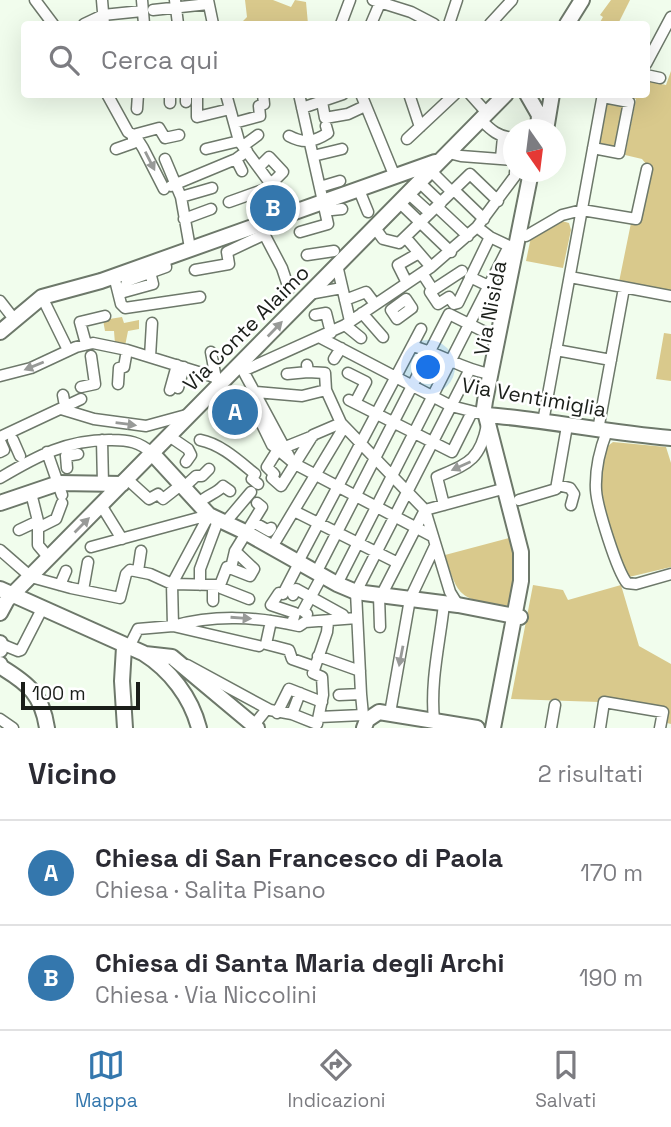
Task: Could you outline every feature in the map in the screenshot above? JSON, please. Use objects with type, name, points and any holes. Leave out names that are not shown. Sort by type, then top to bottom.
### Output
[{"type":"street","points":[[35,0],[51,21]]},
{"type":"street","points":[[102,0],[104,20],[146,7],[208,2],[212,21]]},
{"type":"street","points":[[342,21],[350,0]]},
{"type":"street","points":[[411,12],[415,0]]},
{"type":"street","points":[[450,21],[457,0]]},
{"type":"street","points":[[493,21],[512,0]]},
{"type":"street","points":[[569,21],[582,0]]},
{"type":"street","points":[[372,21],[382,2],[428,21]]},
{"type":"street","points":[[650,56],[671,17]]},
{"type":"street","points":[[650,76],[660,78]]},
{"type":"street","points":[[109,98],[124,126],[144,148],[164,188],[179,192],[212,188]]},
{"type":"street","points":[[137,110],[138,98]]},
{"type":"street","points":[[197,98],[197,117],[231,101],[234,123],[243,146],[292,213]]},
{"type":"street","points":[[299,98],[301,115],[320,187],[332,204],[328,224],[299,232]]},
{"type":"street","points":[[301,115],[332,98]]},
{"type":"street","points":[[362,98],[395,177]]},
{"type":"street","points":[[409,98],[420,127]]},
{"type":"street","points":[[407,139],[451,98]]},
{"type":"street","points":[[195,270],[229,264],[227,251],[292,213],[332,204],[359,190],[440,161],[461,156],[501,158],[503,136],[484,116],[473,98]]},
{"type":"street","name":"Via Conte Alaimo","points":[[0,611],[9,592],[31,577],[191,414],[219,381],[242,367],[308,294],[335,258],[375,228],[502,98]]},
{"type":"street","points":[[529,98],[539,119]]},
{"type":"street","points":[[548,119],[551,98]]},
{"type":"street","points":[[543,422],[603,98]]},
{"type":"street","points":[[593,148],[619,153],[629,103],[610,98]]},
{"type":"street","points":[[234,123],[260,116],[259,106],[263,99]]},
{"type":"street","points":[[322,102],[325,118],[348,114],[365,107]]},
{"type":"street","points":[[289,136],[302,143],[310,142],[328,133],[326,126]]},
{"type":"street","points":[[132,135],[159,128],[165,138],[179,135]]},
{"type":"street","points":[[116,149],[132,143],[132,135]]},
{"type":"street","points":[[179,192],[236,159],[243,146],[257,135]]},
{"type":"street","points":[[206,149],[243,146]]},
{"type":"street","points":[[313,156],[342,149]]},
{"type":"street","points":[[229,201],[271,186],[282,172],[266,154],[259,167]]},
{"type":"street","points":[[165,159],[179,192],[190,248]]},
{"type":"street","points":[[236,159],[242,171]]},
{"type":"street","points":[[337,584],[412,432],[488,286],[512,247],[490,237],[453,191],[440,161]]},
{"type":"street","points":[[526,236],[562,215],[582,210],[636,219],[647,169]]},
{"type":"street","points":[[375,228],[383,239],[399,243],[470,174],[498,201]]},
{"type":"street","points":[[320,187],[340,181]]},
{"type":"street","points":[[434,541],[416,527],[295,464],[280,449],[253,396],[242,367],[326,335],[426,270],[468,236],[511,182]]},
{"type":"street","name":"Via Nisida","points":[[518,616],[521,552],[486,416],[485,401],[512,247],[528,182]]},
{"type":"street","name":"Via Nisida","points":[[518,616],[528,583],[530,550],[519,500],[486,416],[492,402],[536,182]]},
{"type":"street","points":[[359,190],[368,212]]},
{"type":"street","points":[[409,193],[436,208]]},
{"type":"street","points":[[409,193],[436,208],[468,236]]},
{"type":"street","points":[[409,193],[421,223],[451,252]]},
{"type":"street","points":[[184,219],[211,209]]},
{"type":"street","points":[[0,332],[42,297],[121,276],[190,248],[262,230]]},
{"type":"street","points":[[262,230],[282,268],[289,289]]},
{"type":"street","points":[[307,614],[303,611],[337,533],[429,350],[451,309],[458,303],[466,274],[490,237]]},
{"type":"street","points":[[406,238],[419,253],[433,290]]},
{"type":"street","points":[[407,283],[397,262],[419,253]]},
{"type":"street","points":[[307,255],[335,258],[345,300],[347,323],[361,338]]},
{"type":"street","points":[[121,276],[124,292],[153,284],[150,272],[166,267],[164,258]]},
{"type":"street","points":[[466,274],[505,294]]},
{"type":"street","points":[[466,274],[430,292],[438,304],[449,297],[451,309],[469,324],[497,338]]},
{"type":"street","points":[[121,276],[118,297],[124,308],[200,296]]},
{"type":"street","points":[[570,277],[671,296]]},
{"type":"street","points":[[308,294],[342,288]]},
{"type":"street","points":[[624,288],[611,360],[596,491],[619,572],[627,583],[636,584],[671,574]]},
{"type":"street","points":[[345,300],[366,292],[374,304]]},
{"type":"street","points":[[389,295],[397,306]]},
{"type":"street","points":[[42,297],[68,350]]},
{"type":"street","points":[[0,301],[14,319]]},
{"type":"street","points":[[315,315],[326,313],[326,335]]},
{"type":"street","points":[[362,313],[383,337]]},
{"type":"street","points":[[86,344],[80,322],[105,316]]},
{"type":"street","points":[[152,323],[153,361]]},
{"type":"street","points":[[292,624],[295,613],[271,605],[279,593],[283,594],[421,329]]},
{"type":"street","name":"Via Ventimiglia","points":[[326,335],[341,348],[451,406],[486,416],[670,442]]},
{"type":"street","points":[[0,376],[31,368],[68,350],[93,343],[127,350],[153,361],[181,366],[219,381]]},
{"type":"street","points":[[412,346],[429,350],[469,371],[490,374]]},
{"type":"street","points":[[334,359],[341,348]]},
{"type":"street","points":[[118,384],[119,368],[124,367],[127,350]]},
{"type":"street","points":[[556,350],[611,360]]},
{"type":"street","points":[[211,352],[219,381]]},
{"type":"street","points":[[1,455],[4,450],[0,439],[66,409],[81,399],[81,385],[94,384],[91,356]]},
{"type":"street","points":[[174,389],[181,366]]},
{"type":"street","points":[[287,374],[307,368],[325,373],[326,390],[344,426],[425,510],[450,592],[451,604],[432,695],[434,720]]},
{"type":"street","points":[[365,721],[353,632],[357,618],[356,592],[469,371]]},
{"type":"street","points":[[348,373],[366,382],[352,401],[432,443],[451,456],[486,416]]},
{"type":"street","points":[[253,396],[302,396],[326,390]]},
{"type":"street","points":[[63,395],[66,409]]},
{"type":"street","points":[[66,409],[94,419],[146,426],[191,414]]},
{"type":"street","points":[[444,505],[437,477],[472,461],[485,434],[486,416]]},
{"type":"street","points":[[313,435],[281,486],[272,478],[274,474],[267,467],[280,449],[313,435],[344,426]]},
{"type":"street","points":[[272,547],[344,426]]},
{"type":"street","points":[[519,500],[556,489],[567,426]]},
{"type":"street","points":[[169,436],[189,448],[191,455],[186,462]]},
{"type":"street","points":[[13,440],[20,456]]},
{"type":"street","points":[[102,440],[103,484]]},
{"type":"street","points":[[0,478],[47,452],[81,441],[132,440],[152,453],[181,488],[199,503],[213,520]]},
{"type":"street","points":[[200,440],[210,442],[255,474],[252,479],[255,488],[229,518]]},
{"type":"street","points":[[19,530],[38,527],[57,519],[61,494],[47,452]]},
{"type":"street","points":[[67,468],[66,456],[78,454]]},
{"type":"street","points":[[0,503],[30,493],[61,494],[124,481],[149,499],[158,494],[163,499],[209,469]]},
{"type":"street","points":[[557,485],[570,488],[574,494],[572,505]]},
{"type":"street","points":[[199,503],[209,493],[218,492],[223,486],[230,491]]},
{"type":"street","points":[[380,627],[380,596],[425,510],[506,488]]},
{"type":"street","points":[[30,493],[38,527],[38,545],[49,558]]},
{"type":"street","points":[[213,601],[217,585],[262,508],[257,503]]},
{"type":"street","points":[[102,505],[122,539]]},
{"type":"street","points":[[294,511],[398,563]]},
{"type":"street","points":[[91,547],[183,520],[213,520],[247,531],[319,575],[356,592],[518,616]]},
{"type":"street","points":[[173,626],[167,607],[172,584],[213,520]]},
{"type":"street","points":[[200,585],[200,569],[213,520]]},
{"type":"street","points":[[247,531],[270,531],[271,528]]},
{"type":"street","points":[[390,713],[410,599],[434,541]]},
{"type":"street","points":[[0,550],[31,577],[120,598],[126,574],[130,570],[150,574],[172,584],[217,585],[249,599]]},
{"type":"street","points":[[138,571],[141,551]]},
{"type":"street","points":[[229,567],[250,576],[254,569],[235,551]]},
{"type":"street","points":[[83,590],[88,562]]},
{"type":"street","points":[[60,585],[66,571]]},
{"type":"street","points":[[293,596],[296,589],[343,614],[345,619]]},
{"type":"street","points":[[9,592],[132,650],[165,670],[188,698],[199,728]]},
{"type":"street","points":[[0,646],[21,650],[45,611]]},
{"type":"street","points":[[494,728],[518,616]]},
{"type":"street","points":[[503,728],[518,616]]},
{"type":"street","points":[[125,728],[122,681],[138,629],[223,617],[299,626],[305,622],[357,618]]},
{"type":"street","points":[[262,645],[271,621]]},
{"type":"street","points":[[179,662],[271,711],[294,720],[317,724],[321,717],[322,677],[313,673],[328,622]]},
{"type":"street","points":[[173,626],[289,650],[292,659],[315,667]]},
{"type":"street","points":[[132,650],[172,657],[256,727],[289,689],[321,703]]},
{"type":"street","points":[[318,656],[360,671]]},
{"type":"street","points":[[0,664],[32,689],[40,700],[47,728]]},
{"type":"street","points":[[294,720],[300,693]]},
{"type":"street","points":[[339,695],[361,694]]},
{"type":"street","points":[[600,728],[604,702],[663,712],[660,728]]},
{"type":"street","points":[[551,728],[555,705]]},
{"type":"street","points":[[321,717],[365,721],[379,712],[477,728]]},
{"type":"street","points":[[0,719],[13,728]]},
{"type":"shaded area","points":[[245,0],[273,0],[291,7],[295,0],[306,2],[308,21],[243,21],[247,17]]},
{"type":"shaded area","points":[[611,0],[630,0],[620,21],[601,21],[603,17],[600,15]]},
{"type":"shaded area","points":[[671,71],[671,291],[619,282],[631,223],[639,224],[651,170],[642,159],[625,155],[636,99],[632,98],[650,98],[650,82],[666,85]]},
{"type":"shaded area","points":[[606,104],[623,107],[616,146],[599,143]]},
{"type":"shaded area","points":[[562,221],[569,223],[571,230],[563,268],[526,261],[531,237]]},
{"type":"shaded area","points":[[122,317],[124,323],[139,320],[139,329],[128,331],[125,346],[115,344],[114,331],[105,331],[103,320]]},
{"type":"shaded area","points":[[664,333],[671,334],[671,381],[656,379]]},
{"type":"shaded area","points":[[613,442],[666,447],[671,463],[671,567],[629,577],[621,570],[599,490],[604,449]]},
{"type":"shaded area","points":[[513,537],[516,566],[509,606],[465,596],[454,582],[445,555]]},
{"type":"shaded area","points":[[533,585],[563,590],[568,600],[621,585],[639,646],[671,664],[671,724],[667,723],[668,709],[602,697],[599,702],[511,699]]},
{"type":"place","name":"Chiesa di Santa Maria degli Archi","points":[[273,208]]},
{"type":"place","name":"Chiesa di San Francesco di Paola","points":[[235,412]]}]
